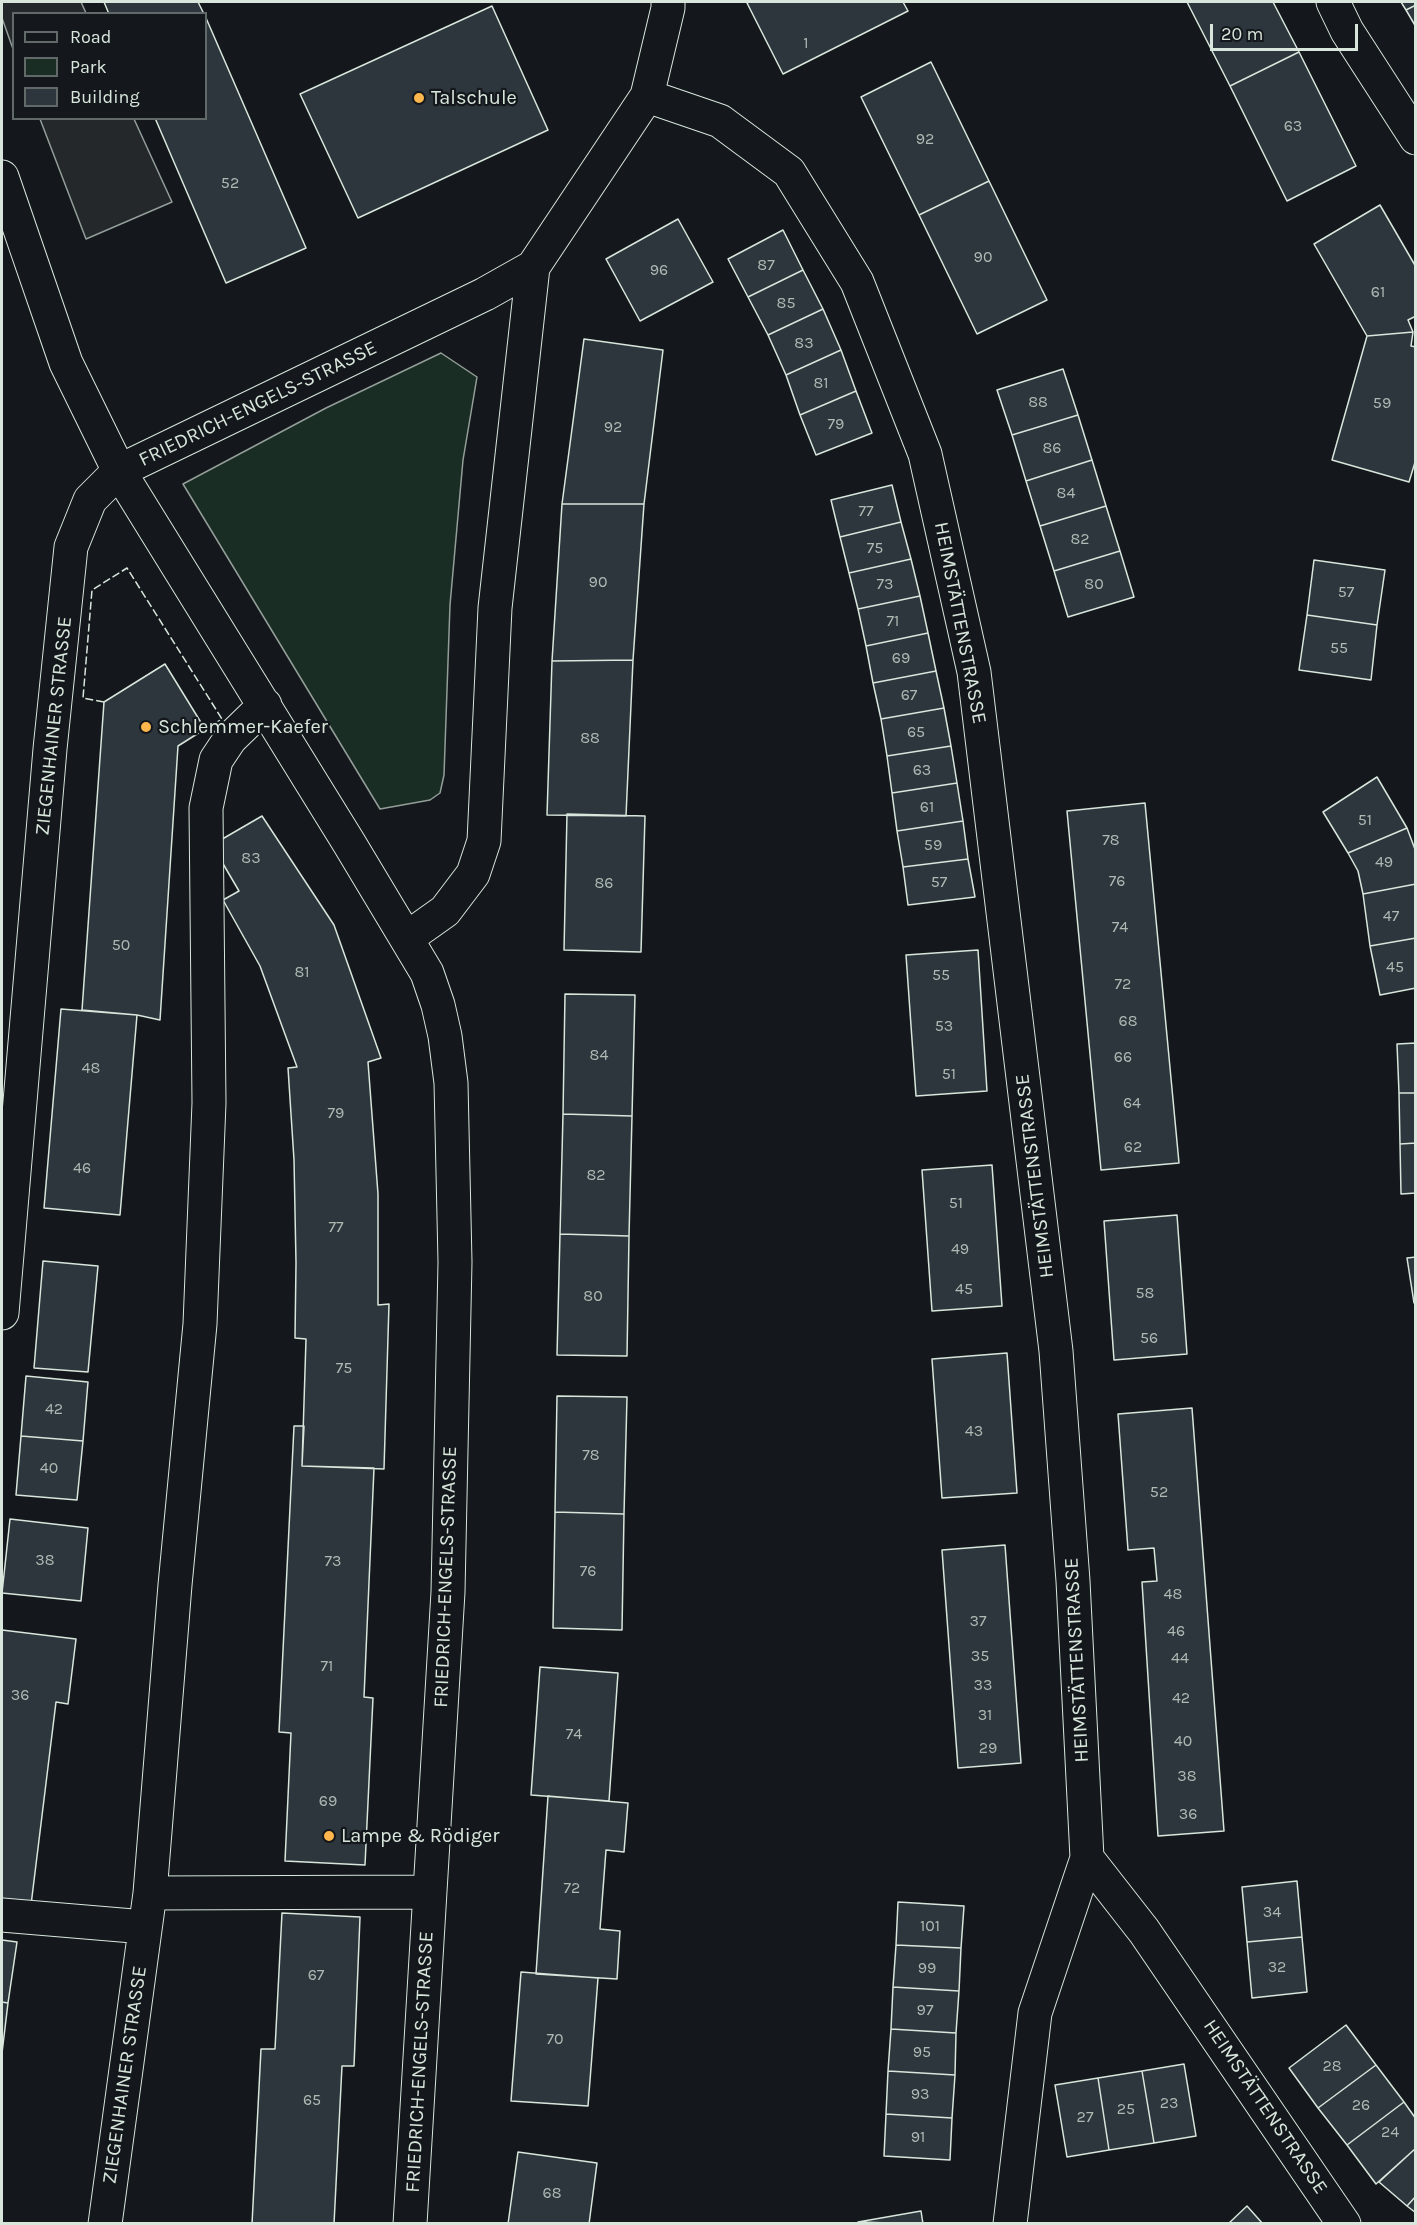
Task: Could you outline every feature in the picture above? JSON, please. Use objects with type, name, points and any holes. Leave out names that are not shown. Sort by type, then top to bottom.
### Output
[{"type":"street","points":[[647,96],[668,2]]},
{"type":"street","points":[[1333,2],[1347,31],[1416,138]]},
{"type":"street","name":"HEIMSTÄTTENSTRASSE","points":[[647,96],[720,121],[789,172],[857,282],[925,454],[974,672],[1056,1351],[1073,1581],[1087,1858],[1144,1931],[1344,2223]]},
{"type":"street","name":"FRIEDRICH-ENGELS-STRASSE","points":[[410,2223],[448,1592],[455,1262],[451,1083],[445,1036],[427,973],[120,471],[485,294],[533,267],[647,96]]},
{"type":"street","points":[[2,177],[66,363],[120,471]]},
{"type":"street","name":"FRIEDRICH-ENGELS-STRASSE","points":[[406,938],[445,911],[473,874],[484,841],[495,608],[533,267]]},
{"type":"street","name":"ZIEGENHAINER STRASSE","points":[[2,1313],[50,749],[71,547],[90,500],[120,471]]},
{"type":"street","name":"ZIEGENHAINER STRASSE","points":[[105,2223],[150,1893],[174,1596],[200,1324],[209,1103],[206,808],[216,760],[235,734],[265,705]]},
{"type":"street","points":[[1010,2223],[1035,2013],[1087,1858]]},
{"type":"street","points":[[150,1893],[430,1892]]},
{"type":"street","points":[[2,1915],[145,1927]]},
{"type":"green space","points":[[441,353],[477,377],[463,460],[450,605],[444,775],[440,793],[430,800],[380,809],[183,484],[326,408]]},
{"type":"shaded area","points":[[2,2],[81,2],[86,12],[12,12],[12,46],[2,18]]},
{"type":"shaded area","points":[[40,120],[134,120],[172,202],[86,239]]},
{"type":"building","points":[[104,2],[198,2],[203,12],[108,12]]},
{"type":"building","points":[[903,2],[908,11],[783,74],[747,3]]},
{"type":"building","points":[[1187,2],[1273,2],[1299,52],[1230,86]]},
{"type":"building","points":[[1401,2],[1416,2],[1416,5],[1406,10]]},
{"type":"building","points":[[1416,5],[1416,27],[1406,10]]},
{"type":"building","points":[[492,6],[548,130],[358,218],[300,94]]},
{"type":"building","points":[[207,20],[306,248],[226,283],[156,120],[207,120]]},
{"type":"building","points":[[1299,52],[1356,166],[1287,201],[1230,86]]},
{"type":"building","points":[[931,62],[989,181],[919,215],[861,97]]},
{"type":"building","points":[[989,181],[1047,300],[977,334],[919,215]]},
{"type":"building","points":[[1380,205],[1416,267],[1416,316],[1408,320],[1413,332],[1367,336],[1314,244]]},
{"type":"building","points":[[678,219],[713,282],[640,321],[606,259]]},
{"type":"building","points":[[783,230],[803,270],[748,297],[728,259]]},
{"type":"building","points":[[803,270],[823,309],[768,335],[748,297]]},
{"type":"building","points":[[823,309],[841,350],[786,375],[768,335]]},
{"type":"building","points":[[1413,332],[1411,346],[1416,347],[1416,459],[1409,482],[1332,460],[1367,336]]},
{"type":"building","points":[[584,339],[663,350],[644,504],[562,504]]},
{"type":"building","points":[[841,350],[856,391],[800,415],[786,375]]},
{"type":"building","points":[[1063,369],[1078,415],[1012,435],[997,390]]},
{"type":"building","points":[[856,391],[872,433],[816,455],[800,415]]},
{"type":"building","points":[[1078,415],[1092,460],[1026,481],[1012,435]]},
{"type":"building","points":[[1092,460],[1106,506],[1040,526],[1026,481]]},
{"type":"building","points":[[892,485],[901,522],[840,537],[831,500]]},
{"type":"building","points":[[562,504],[644,504],[633,660],[552,661]]},
{"type":"building","points":[[1106,506],[1120,551],[1054,571],[1040,526]]},
{"type":"building","points":[[901,522],[911,559],[849,573],[840,537]]},
{"type":"building","points":[[1120,551],[1134,597],[1068,617],[1054,571]]},
{"type":"building","points":[[911,559],[920,596],[858,609],[849,573]]},
{"type":"building","points":[[1314,560],[1385,570],[1377,625],[1307,615]]},
{"type":"building","points":[[920,596],[928,633],[866,646],[858,609]]},
{"type":"building","points":[[1307,615],[1377,625],[1371,680],[1299,670]]},
{"type":"building","points":[[928,633],[936,671],[873,683],[866,646]]},
{"type":"building","points":[[633,660],[626,816],[547,815],[552,661]]},
{"type":"building","points":[[165,664],[205,729],[178,746],[160,1020],[137,1015],[82,1010],[104,702]]},
{"type":"building","points":[[936,671],[944,708],[881,719],[873,683]]},
{"type":"building","points":[[944,708],[951,746],[887,756],[881,719]]},
{"type":"building","points":[[951,746],[957,783],[892,793],[887,756]]},
{"type":"building","points":[[1377,777],[1407,828],[1348,853],[1323,812]]},
{"type":"building","points":[[957,783],[963,821],[897,831],[892,793]]},
{"type":"building","points":[[1145,803],[1179,1163],[1101,1170],[1067,811]]},
{"type":"building","points":[[567,814],[645,816],[641,952],[564,950]]},
{"type":"building","points":[[262,816],[334,925],[381,1058],[368,1062],[378,1194],[378,1305],[389,1304],[384,1469],[302,1466],[306,1339],[295,1338],[294,1160],[288,1068],[297,1067],[260,966],[223,900],[239,891],[212,845]]},
{"type":"building","points":[[963,821],[968,859],[903,867],[897,831]]},
{"type":"building","points":[[1407,828],[1416,852],[1416,884],[1363,894],[1358,871],[1348,853]]},
{"type":"building","points":[[968,859],[975,897],[908,905],[903,867]]},
{"type":"building","points":[[1416,884],[1416,938],[1370,946],[1363,894]]},
{"type":"building","points":[[1416,938],[1416,988],[1380,995],[1370,946]]},
{"type":"building","points":[[978,950],[987,1091],[916,1096],[906,955]]},
{"type":"building","points":[[565,994],[635,995],[632,1116],[563,1114]]},
{"type":"building","points":[[61,1009],[137,1015],[120,1215],[44,1208]]},
{"type":"building","points":[[1416,1043],[1416,1093],[1399,1093],[1397,1044]]},
{"type":"building","points":[[1399,1093],[1416,1093],[1416,1143],[1400,1144]]},
{"type":"building","points":[[563,1114],[632,1116],[629,1236],[560,1234]]},
{"type":"building","points":[[1416,1143],[1416,1193],[1401,1194],[1400,1144]]},
{"type":"building","points":[[992,1165],[1002,1306],[932,1311],[922,1170]]},
{"type":"building","points":[[1177,1215],[1187,1354],[1114,1360],[1104,1221]]},
{"type":"building","points":[[560,1234],[629,1236],[627,1356],[557,1355]]},
{"type":"building","points":[[1416,1257],[1416,1303],[1414,1303],[1407,1258]]},
{"type":"building","points":[[43,1261],[98,1266],[88,1372],[34,1368]]},
{"type":"building","points":[[1007,1353],[1017,1493],[942,1498],[932,1359]]},
{"type":"building","points":[[26,1376],[88,1382],[83,1441],[21,1436]]},
{"type":"building","points":[[557,1396],[627,1397],[624,1514],[555,1512]]},
{"type":"building","points":[[1192,1408],[1224,1831],[1158,1836],[1142,1582],[1157,1581],[1154,1548],[1128,1550],[1118,1414]]},
{"type":"building","points":[[294,1426],[304,1426],[302,1466],[374,1468],[364,1697],[373,1698],[365,1865],[285,1861],[291,1733],[279,1732]]},
{"type":"building","points":[[21,1436],[83,1441],[77,1500],[16,1495]]},
{"type":"building","points":[[555,1512],[624,1514],[622,1630],[553,1628]]},
{"type":"building","points":[[10,1519],[88,1528],[81,1601],[2,1593]]},
{"type":"building","points":[[1005,1545],[1021,1763],[958,1768],[942,1550]]},
{"type":"building","points":[[2,1630],[76,1639],[68,1704],[56,1702],[31,1905],[2,1901]]},
{"type":"building","points":[[540,1667],[618,1673],[609,1801],[531,1795]]},
{"type":"building","points":[[548,1796],[628,1803],[624,1852],[606,1850],[600,1929],[620,1931],[617,1979],[536,1974]]},
{"type":"building","points":[[1297,1881],[1302,1937],[1247,1942],[1242,1887]]},
{"type":"building","points":[[898,1902],[964,1906],[961,1948],[896,1945]]},
{"type":"building","points":[[282,1913],[360,1917],[354,2066],[342,2066],[334,2224],[252,2224],[261,2049],[275,2049]]},
{"type":"building","points":[[1302,1937],[1307,1992],[1252,1998],[1247,1942]]},
{"type":"building","points":[[2,1940],[17,1942],[8,2003],[2,2002]]},
{"type":"building","points":[[896,1945],[961,1948],[959,1991],[893,1987]]},
{"type":"building","points":[[521,1972],[598,1978],[588,2106],[511,2101]]},
{"type":"building","points":[[893,1987],[959,1991],[956,2033],[891,2029]]},
{"type":"building","points":[[2,2002],[8,2003],[2,2053]]},
{"type":"building","points":[[1346,2025],[1376,2065],[1318,2108],[1289,2068]]},
{"type":"building","points":[[891,2029],[956,2033],[955,2075],[888,2071]]},
{"type":"building","points":[[1184,2064],[1196,2136],[1154,2143],[1142,2071]]},
{"type":"building","points":[[1376,2065],[1404,2102],[1347,2145],[1318,2108]]},
{"type":"building","points":[[888,2071],[955,2075],[952,2118],[886,2114]]},
{"type":"building","points":[[1142,2071],[1154,2143],[1109,2150],[1098,2078]]},
{"type":"building","points":[[1098,2078],[1109,2150],[1067,2157],[1055,2085]]},
{"type":"building","points":[[1404,2102],[1416,2119],[1416,2148],[1376,2184],[1347,2145]]},
{"type":"building","points":[[886,2114],[952,2118],[950,2160],[884,2156]]},
{"type":"building","points":[[1416,2148],[1416,2196],[1407,2206],[1379,2182]]},
{"type":"building","points":[[518,2152],[597,2163],[589,2224],[508,2224]]},
{"type":"building","points":[[1416,2196],[1416,2213],[1407,2206]]},
{"type":"building","points":[[1247,2206],[1263,2224],[1228,2224]]},
{"type":"building","points":[[921,2211],[923,2224],[858,2222]]},
{"type":"fence","points":[[104,702],[83,698],[92,590],[127,568],[222,719],[205,729]]},
{"type":"place","name":"Talschule","points":[[419,98]]},
{"type":"place","name":"Schlemmer-Kaefer","points":[[146,727]]},
{"type":"place","name":"Lampe & Rödiger","points":[[329,1836]]}]
